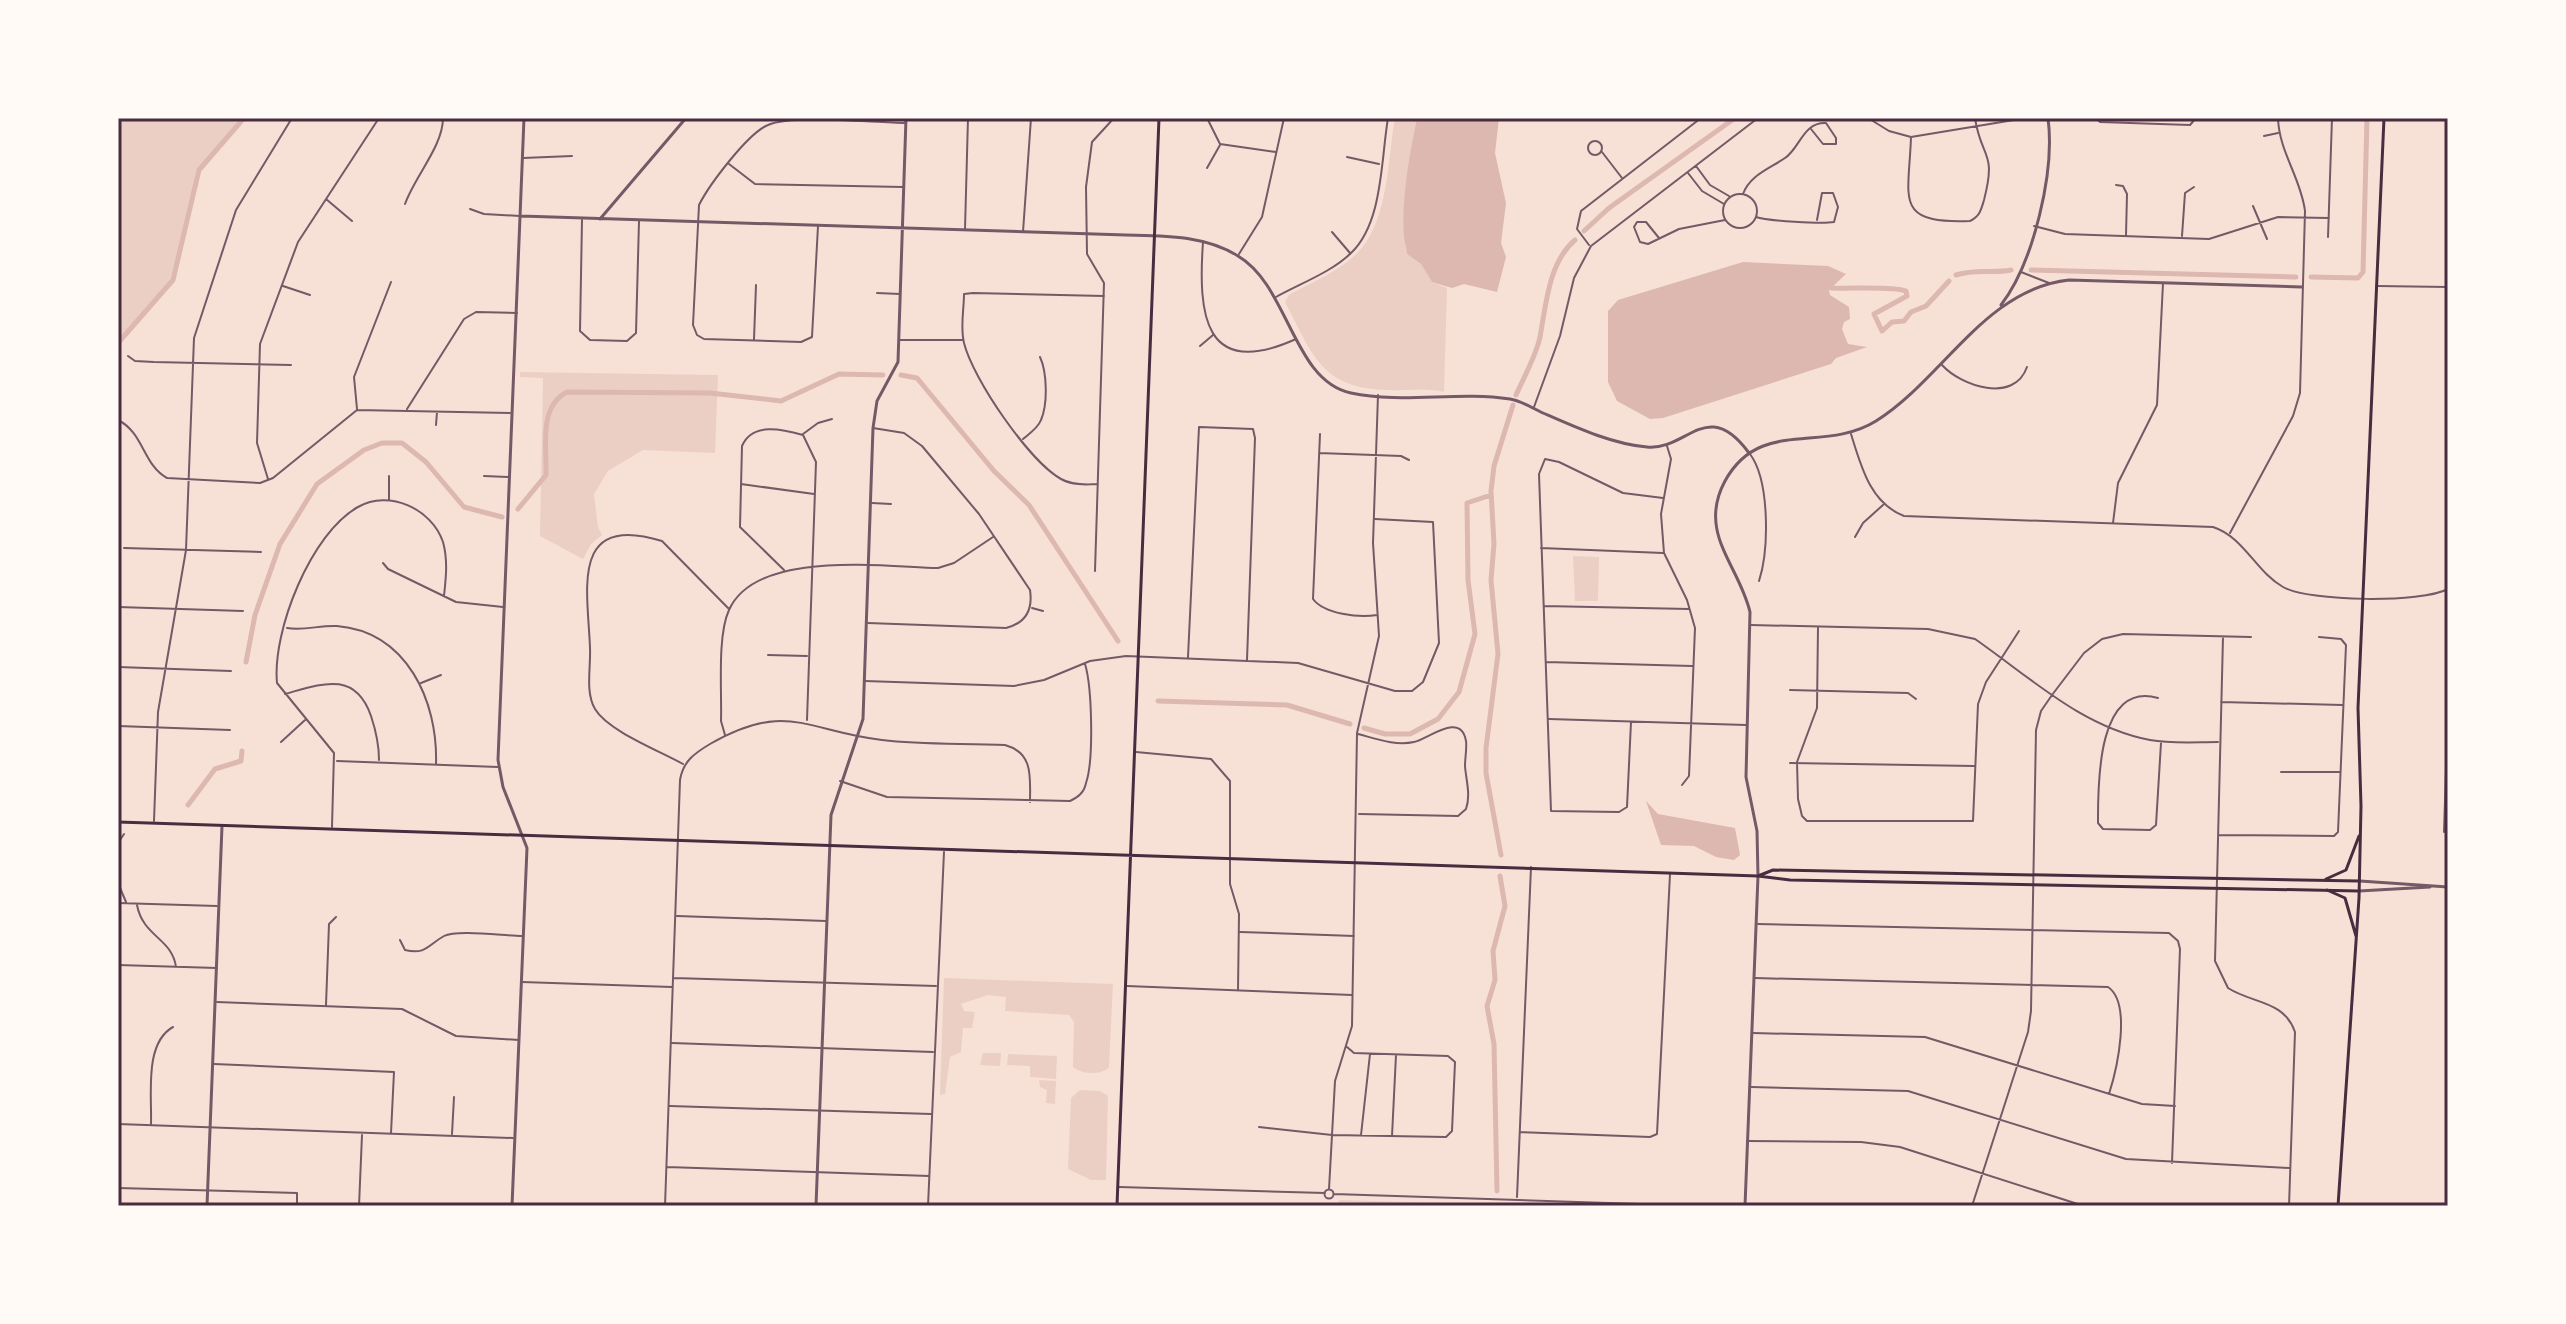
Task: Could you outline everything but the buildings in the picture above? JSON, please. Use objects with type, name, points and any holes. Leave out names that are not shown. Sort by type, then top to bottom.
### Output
[{"type":"main road","points":[[1117,1206],[1159,118]]},
{"type":"main road","points":[[2338,1206],[2346,1053],[2357,940],[2361,833],[2358,708],[2384,118]]},
{"type":"main road","points":[[118,822],[1131,852],[1670,872],[1782,880],[2359,891]]},
{"type":"main road","points":[[2326,879],[2346,870],[2361,833]]},
{"type":"main road","points":[[1758,876],[1773,870],[2359,881]]},
{"type":"main road","points":[[2327,890],[2345,898],[2357,940]]},
{"type":"street","points":[[154,823],[157,728],[186,550],[192,363],[197,327],[236,210],[292,118]]},
{"type":"street","points":[[268,480],[257,443],[260,344],[298,242],[379,118]]},
{"type":"street","points":[[405,204],[421,168],[440,140],[443,118]]},
{"type":"street","points":[[512,1206],[527,848],[503,787],[499,767],[524,118]]},
{"type":"street","points":[[600,219],[686,118]]},
{"type":"street","points":[[965,230],[968,118]]},
{"type":"street","points":[[1023,232],[1031,118]]},
{"type":"street","points":[[1095,571],[1104,296],[1103,277],[1087,254],[1085,234],[1089,148],[1097,134],[1114,118]]},
{"type":"street","points":[[1238,255],[1262,217],[1284,118]]},
{"type":"street","points":[[1276,297],[1351,253],[1360,244],[1372,218],[1388,118]]},
{"type":"street","points":[[1591,246],[1580,235],[1578,217],[1701,118]]},
{"type":"street","points":[[1534,408],[1560,336],[1574,278],[1591,246],[1758,118]]},
{"type":"street","points":[[1868,118],[1889,131],[1911,137],[2026,118]]},
{"type":"street","points":[[1911,137],[1909,201],[1915,213],[1926,219],[1970,221],[1980,213],[1991,173],[1988,153],[1975,118]]},
{"type":"street","points":[[1745,1206],[1758,876],[1757,831],[1746,784],[1751,625],[1747,599],[1719,547],[1714,520],[1725,480],[1749,453],[1770,442],[1851,433],[1890,411],[1999,308],[2021,272],[2034,226],[2048,171],[2048,118]]},
{"type":"street","points":[[2096,118],[2100,122],[2190,125],[2196,118]]},
{"type":"street","points":[[2146,124],[2147,118]]},
{"type":"street","points":[[2229,534],[2297,407],[2305,218],[2303,197],[2279,133],[2278,118]]},
{"type":"street","points":[[2328,237],[2332,118]]},
{"type":"street","points":[[1208,120],[1220,144]]},
{"type":"street","points":[[816,1206],[831,815],[840,781],[859,735],[865,681],[873,428],[877,401],[898,364],[906,121],[779,121],[759,129],[704,195],[696,222],[694,329],[704,339],[801,342],[812,337],[818,226]]},
{"type":"street","points":[[1725,220],[1724,204],[1730,197],[1743,194],[1750,181],[1784,159],[1797,140],[1811,129],[1826,123],[1836,144],[1823,144],[1811,129]]},
{"type":"street","points":[[2264,136],[2279,133]]},
{"type":"street","points":[[1220,144],[1277,152]]},
{"type":"street","points":[[1207,168],[1220,144]]},
{"type":"street","points":[[1601,151],[1623,179]]},
{"type":"street","points":[[523,158],[572,156]]},
{"type":"street","points":[[1347,157],[1380,164]]},
{"type":"street","points":[[729,164],[755,184],[904,187]]},
{"type":"street","points":[[1695,165],[1710,185],[1730,197]]},
{"type":"street","points":[[1687,172],[1702,191],[1724,204]]},
{"type":"street","points":[[2116,185],[2123,186],[2127,194],[2126,236]]},
{"type":"street","points":[[2182,238],[2185,193],[2194,187]]},
{"type":"street","points":[[1756,217],[1777,222],[1817,220],[1831,223],[1836,220],[1837,196],[1833,193],[1822,193],[1817,220]]},
{"type":"street","points":[[1743,194],[1755,203],[1756,217]]},
{"type":"street","points":[[325,198],[352,221]]},
{"type":"street","points":[[2253,206],[2267,239]]},
{"type":"street","points":[[470,209],[484,214],[583,219],[1154,236],[1203,241],[1238,255],[1259,273],[1276,297],[1312,366],[1333,385],[1352,393],[1502,398],[1620,442],[1651,448],[1667,444],[1694,429],[1714,428],[1731,434],[1759,469],[1764,494],[1764,568],[1759,581]]},
{"type":"street","points":[[1659,238],[1646,222],[1637,222],[1634,227],[1643,244],[1659,238],[1679,229],[1725,220],[1742,228],[1756,217]]},
{"type":"street","points":[[2034,226],[2065,234],[2213,239],[2278,217],[2329,218]]},
{"type":"street","points":[[583,219],[580,331],[590,340],[627,341],[636,333],[639,220]]},
{"type":"street","points":[[1332,232],[1351,253]]},
{"type":"street","points":[[1203,241],[1201,303],[1214,334],[1226,344],[1247,352],[1267,351],[1297,338]]},
{"type":"street","points":[[2021,272],[2049,283],[2302,287]]},
{"type":"street","points":[[357,410],[354,377],[391,282]]},
{"type":"street","points":[[1999,308],[2049,283]]},
{"type":"street","points":[[2113,524],[2118,483],[2157,405],[2163,283]]},
{"type":"street","points":[[282,285],[310,295]]},
{"type":"street","points":[[754,341],[756,285]]},
{"type":"street","points":[[2376,286],[2448,287]]},
{"type":"street","points":[[877,293],[901,294]]},
{"type":"street","points":[[1098,484],[1062,480],[1045,467],[991,400],[963,340],[964,294],[1104,296]]},
{"type":"street","points":[[406,410],[464,319],[476,312],[517,313]]},
{"type":"street","points":[[1200,346],[1214,334]]},
{"type":"street","points":[[900,340],[963,340]]},
{"type":"street","points":[[128,356],[135,361],[291,365]]},
{"type":"street","points":[[1022,440],[1037,427],[1043,412],[1045,373],[1040,357]]},
{"type":"street","points":[[1941,364],[1964,383],[1988,388],[2009,385],[2024,376],[2027,367]]},
{"type":"street","points":[[1118,1187],[1325,1193],[1329,1189],[1335,1081],[1352,1026],[1358,861],[1357,733],[1379,636],[1374,519],[1378,395]]},
{"type":"street","points":[[118,420],[136,434],[160,475],[188,481],[268,480],[357,410],[513,413]]},
{"type":"street","points":[[436,425],[437,411]]},
{"type":"street","points":[[784,570],[740,527],[742,446],[749,435],[762,429],[803,435],[818,423],[832,419]]},
{"type":"street","points":[[1188,658],[1196,440],[1199,427],[1210,425],[1253,429],[1247,660]]},
{"type":"street","points":[[867,623],[1006,628],[1020,623],[1031,607],[1030,590],[994,537],[922,446],[904,433],[873,428]]},
{"type":"street","points":[[1851,433],[1869,485],[1884,504],[1904,516],[2201,526],[2229,534],[2283,587],[2301,594],[2428,597],[2448,589]]},
{"type":"street","points":[[1320,434],[1313,599],[1321,607],[1357,616],[1379,615]]},
{"type":"street","points":[[803,435],[815,453],[807,721]]},
{"type":"street","points":[[1667,444],[1671,469],[1663,498],[1664,553],[1690,609],[1695,628],[1689,776],[1682,785]]},
{"type":"street","points":[[1317,453],[1376,454],[1401,456],[1409,460]]},
{"type":"street","points":[[1631,722],[1627,807],[1619,812],[1551,811],[1541,606],[1539,474],[1545,459],[1559,462],[1623,493],[1663,498]]},
{"type":"street","points":[[389,476],[389,500]]},
{"type":"street","points":[[484,476],[510,477]]},
{"type":"street","points":[[741,484],[815,494]]},
{"type":"street","points":[[332,828],[335,761],[330,745],[283,695],[276,672],[286,628],[313,551],[351,511],[371,501],[389,500],[420,511],[437,529],[446,554],[444,596]]},
{"type":"street","points":[[871,503],[891,504]]},
{"type":"street","points":[[1855,537],[1863,523],[1884,504]]},
{"type":"street","points":[[865,681],[1014,686],[1044,680],[1103,658],[1138,656],[1298,663],[1395,691],[1418,688],[1439,643],[1433,522],[1374,519]]},
{"type":"street","points":[[685,764],[602,718],[592,704],[586,616],[590,558],[599,544],[615,537],[662,541],[729,609]]},
{"type":"street","points":[[725,736],[722,708],[729,609],[751,587],[784,570],[813,565],[947,566],[994,537]]},
{"type":"street","points":[[124,548],[261,552]]},
{"type":"street","points":[[1540,548],[1664,553]]},
{"type":"street","points":[[383,563],[388,569],[470,606],[505,607]]},
{"type":"street","points":[[1541,606],[1690,609]]},
{"type":"street","points":[[118,607],[243,611]]},
{"type":"street","points":[[1031,607],[1043,611]]},
{"type":"street","points":[[1751,625],[1943,630],[1975,639],[2052,695],[2108,729],[2161,741],[2219,742]]},
{"type":"street","points":[[286,628],[336,626],[368,633],[395,650],[420,683],[435,733],[436,764]]},
{"type":"street","points":[[1818,627],[1815,716],[1797,762],[1798,799],[1802,816],[1807,821],[1969,823],[1974,817],[1978,704],[2000,657],[2019,631]]},
{"type":"street","points":[[1972,1206],[2028,1032],[2032,984],[2036,730],[2041,711],[2084,653],[2110,636],[2251,637]]},
{"type":"street","points":[[2223,636],[2215,961],[2222,982],[2234,991],[2277,1008],[2287,1016],[2295,1032],[2289,1206]]},
{"type":"street","points":[[2218,835],[2336,835],[2346,645],[2341,639],[2319,637]]},
{"type":"street","points":[[768,655],[808,656]]},
{"type":"street","points":[[1545,662],[1693,666]]},
{"type":"street","points":[[840,781],[887,797],[1070,801],[1086,785],[1090,693],[1084,663]]},
{"type":"street","points":[[118,667],[231,671]]},
{"type":"street","points":[[420,683],[441,675]]},
{"type":"street","points":[[283,695],[329,683],[356,691],[367,706],[378,737],[379,763]]},
{"type":"street","points":[[1790,690],[1908,693],[1916,699]]},
{"type":"street","points":[[2095,832],[2099,827],[2098,765],[2108,729],[2133,700],[2143,696],[2158,698]]},
{"type":"street","points":[[2221,702],[2343,705]]},
{"type":"street","points":[[2444,832],[2448,707]]},
{"type":"street","points":[[281,742],[305,719]]},
{"type":"street","points":[[1548,719],[1748,725]]},
{"type":"street","points":[[665,1206],[680,780],[685,764],[697,752],[725,736],[770,720],[807,721],[882,740],[1010,746],[1028,762],[1030,802]]},
{"type":"street","points":[[118,726],[230,730]]},
{"type":"street","points":[[1357,733],[1401,743],[1426,738],[1448,726],[1461,731],[1466,741],[1468,804],[1462,814],[1450,817],[1357,814]]},
{"type":"street","points":[[2157,833],[2154,829],[2161,741]]},
{"type":"street","points":[[1135,752],[1204,757],[1222,767],[1233,792],[1230,884],[1239,914],[1238,990]]},
{"type":"street","points":[[335,761],[499,767]]},
{"type":"street","points":[[1790,763],[1975,766]]},
{"type":"street","points":[[2281,772],[2340,772]]},
{"type":"street","points":[[207,1206],[222,825]]},
{"type":"street","points":[[2099,827],[2106,830],[2154,829]]},
{"type":"street","points":[[118,843],[124,834]]},
{"type":"street","points":[[928,1206],[944,848]]},
{"type":"street","points":[[1517,1200],[1531,867]]},
{"type":"street","points":[[1520,1132],[1654,1136],[1659,1130],[1670,872]]},
{"type":"street","points":[[2359,881],[2430,887]]},
{"type":"street","points":[[118,883],[127,903]]},
{"type":"street","points":[[2359,891],[2448,887]]},
{"type":"street","points":[[118,903],[219,906]]},
{"type":"street","points":[[136,904],[140,923],[173,953],[176,967]]},
{"type":"street","points":[[676,916],[826,921]]},
{"type":"street","points":[[326,1006],[329,924],[336,917]]},
{"type":"street","points":[[1756,924],[2166,932],[2175,937],[2178,941],[2172,1163]]},
{"type":"street","points":[[1239,932],[1355,936]]},
{"type":"street","points":[[400,940],[405,950],[416,953],[427,950],[449,934],[523,936]]},
{"type":"street","points":[[2175,937],[2178,934]]},
{"type":"street","points":[[118,965],[217,968]]},
{"type":"street","points":[[673,978],[937,986]]},
{"type":"street","points":[[1754,978],[2102,985],[2115,992],[2118,998],[2119,1056],[2109,1094]]},
{"type":"street","points":[[521,982],[673,987]]},
{"type":"street","points":[[1126,986],[1353,995]]},
{"type":"street","points":[[2115,992],[2119,989]]},
{"type":"street","points":[[215,1002],[402,1009],[456,1036],[519,1040]]},
{"type":"street","points":[[151,1125],[154,1053],[164,1032],[173,1027]]},
{"type":"street","points":[[1752,1033],[1925,1037],[2142,1104],[2175,1106]]},
{"type":"street","points":[[671,1043],[934,1052]]},
{"type":"street","points":[[1259,1127],[1332,1135],[1446,1137],[1452,1131],[1455,1062],[1448,1056],[1354,1053],[1346,1047]]},
{"type":"street","points":[[1361,1135],[1370,1053]]},
{"type":"street","points":[[1392,1136],[1396,1054]]},
{"type":"street","points":[[213,1064],[394,1072],[391,1133]]},
{"type":"street","points":[[1750,1087],[1908,1091],[2126,1159],[2291,1168]]},
{"type":"street","points":[[451,1135],[454,1097]]},
{"type":"street","points":[[668,1106],[932,1114]]},
{"type":"street","points":[[118,1124],[515,1138]]},
{"type":"street","points":[[359,1206],[362,1133]]},
{"type":"street","points":[[1747,1141],[1878,1143],[2084,1206]]},
{"type":"street","points":[[666,1167],[930,1176]]},
{"type":"street","points":[[118,1188],[297,1193],[297,1206]]},
{"type":"street","points":[[1329,1189],[1334,1194]]},
{"type":"street","points":[[1325,1193],[1329,1206]]},
{"type":"street","points":[[1329,1198],[1334,1194],[1701,1206]]},
{"type":"shaded area","points":[[118,118],[242,118],[196,171],[181,252],[166,289],[118,340]]},
{"type":"shaded area","points":[[1395,118],[1417,118],[1408,186],[1407,254],[1421,264],[1432,282],[1447,288],[1444,392],[1366,388],[1334,376],[1312,353],[1285,302],[1289,295],[1346,263],[1365,244],[1374,229],[1384,192]]},
{"type":"shaded area","points":[[1417,118],[1499,118],[1495,153],[1506,203],[1501,243],[1506,257],[1497,292],[1464,284],[1452,288],[1432,282],[1421,264],[1407,254],[1404,207]]},
{"type":"shaded area","points":[[1743,262],[1828,266],[1846,274],[1829,290],[1830,295],[1849,307],[1850,319],[1844,322],[1842,329],[1848,344],[1867,347],[1836,358],[1831,364],[1663,418],[1650,419],[1617,401],[1608,382],[1608,311],[1618,300]]},
{"type":"shaded area","points":[[520,372],[718,375],[715,453],[643,450],[608,471],[594,494],[602,535],[591,544],[583,559],[540,536],[543,378],[520,377]]},
{"type":"shaded area","points":[[1573,556],[1599,557],[1598,601],[1575,601]]},
{"type":"shaded area","points":[[1646,801],[1658,814],[1735,828],[1740,855],[1734,860],[1716,857],[1694,846],[1661,845]]},
{"type":"shaded area","points":[[944,978],[1113,984],[1109,1067],[1092,1073],[1073,1067],[1074,1022],[1069,1015],[1005,1011],[1006,997],[988,995],[961,1004],[964,1011],[975,1012],[972,1028],[963,1028],[961,1052],[950,1057],[945,1094],[940,1095]]},
{"type":"shaded area","points":[[983,1053],[1001,1053],[1000,1066],[980,1065]]},
{"type":"shaded area","points":[[1008,1054],[1057,1056],[1056,1079],[1030,1077],[1030,1066],[1007,1065]]},
{"type":"shaded area","points":[[1039,1080],[1056,1081],[1055,1104],[1046,1103],[1047,1090],[1040,1087]]},
{"type":"shaded area","points":[[1080,1090],[1100,1091],[1108,1096],[1106,1180],[1091,1180],[1068,1169],[1071,1098]]},
{"type":"shaded area","points":[[1340,1200],[1514,1205],[1542,1206],[1335,1206]]},
{"type":"waterway","points":[[118,343],[173,280],[199,170],[244,118]]},
{"type":"waterway","points":[[1584,231],[1609,208],[1735,118]]},
{"type":"waterway","points":[[2311,277],[2358,278],[2363,272],[2367,118]]},
{"type":"waterway","points":[[1516,395],[1538,344],[1554,273],[1559,260],[1575,240]]},
{"type":"waterway","points":[[1956,275],[2011,270]]},
{"type":"waterway","points":[[2031,270],[2296,277]]},
{"type":"waterway","points":[[1831,288],[1906,291],[1907,296],[1874,314],[1882,331],[1892,322],[1904,321],[1911,312],[1926,306],[1949,281]]},
{"type":"waterway","points":[[518,509],[546,475],[548,417],[558,399],[567,392],[710,393],[781,401],[839,374],[883,375]]},
{"type":"waterway","points":[[901,375],[917,378],[994,471],[1029,505],[1118,641]]},
{"type":"waterway","points":[[1501,855],[1486,773],[1486,748],[1498,654],[1491,580],[1494,544],[1491,491],[1494,466],[1513,405]]},
{"type":"waterway","points":[[246,662],[255,615],[280,544],[317,484],[364,450],[382,443],[402,443],[426,462],[464,507],[502,517]]},
{"type":"waterway","points":[[1364,728],[1385,734],[1410,734],[1438,719],[1459,692],[1475,634],[1468,580],[1467,503],[1491,495]]},
{"type":"waterway","points":[[1158,701],[1287,705],[1350,724]]},
{"type":"waterway","points":[[188,805],[215,769],[241,761],[242,751]]},
{"type":"waterway","points":[[1497,1191],[1494,1044],[1487,1006],[1495,980],[1493,951],[1505,906],[1500,876]]}]
